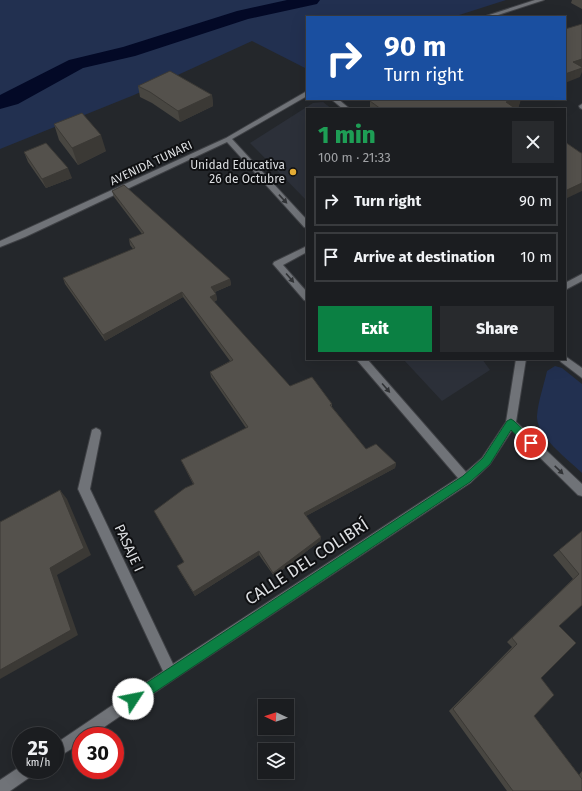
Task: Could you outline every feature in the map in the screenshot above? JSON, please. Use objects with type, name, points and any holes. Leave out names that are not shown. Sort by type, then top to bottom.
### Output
[{"type":"street","points":[[489,16],[541,0]]},
{"type":"street","name":"AVENIDA TUNARI","points":[[0,244],[228,140],[306,94]]},
{"type":"street","points":[[335,100],[346,108]]},
{"type":"street","points":[[228,140],[306,224]]},
{"type":"street","points":[[306,250],[277,264],[306,297]]},
{"type":"street","points":[[567,283],[582,278]]},
{"type":"street","points":[[362,360],[466,479]]},
{"type":"street","name":"CALLE DEL COLIBRÍ","points":[[64,746],[466,479],[486,461],[511,424],[521,360]]},
{"type":"street","points":[[565,360],[582,374]]},
{"type":"street","points":[[511,424],[582,491]]},
{"type":"street","name":"PASAJE I","points":[[96,433],[84,489],[172,673]]},
{"type":"street","points":[[0,789],[15,779]]},
{"type":"shaded area","points":[[0,0],[506,0],[456,16],[306,16],[306,68],[252,41],[134,95],[0,149]]},
{"type":"shaded area","name":"Unidad Educativa 26 de Octubre","points":[[323,102],[331,108],[306,108],[306,200],[250,143],[313,103]]},
{"type":"shaded area","points":[[404,360],[483,360],[490,370],[442,401]]},
{"type":"shaded area","points":[[555,366],[562,368],[582,384],[582,473],[554,447],[542,432],[538,424],[538,410],[547,371]]},
{"type":"building","points":[[582,24],[582,59],[573,62],[582,68],[566,74],[566,29]]},
{"type":"building","points":[[170,71],[212,95],[178,111],[150,92],[138,86]]},
{"type":"building","points":[[514,100],[506,102],[515,108],[380,108],[370,101]]},
{"type":"building","points":[[82,113],[101,135],[72,148],[54,124]]},
{"type":"building","points":[[46,143],[68,168],[42,179],[24,152]]},
{"type":"building","points":[[566,143],[582,153],[582,183],[567,190]]},
{"type":"building","points":[[124,185],[230,279],[211,287],[216,294],[210,297],[290,386],[312,377],[332,404],[330,405],[366,449],[376,444],[396,463],[304,513],[321,537],[273,573],[259,551],[193,592],[177,566],[184,562],[154,511],[185,488],[194,484],[181,460],[248,427],[210,372],[233,360],[182,292],[103,335],[63,278],[135,248],[129,239],[144,233],[112,191]]},
{"type":"building","points":[[60,490],[84,548],[50,568],[71,630],[0,670],[0,522]]},
{"type":"building","points":[[582,531],[582,605],[559,626],[576,643],[541,678],[554,695],[534,716],[582,779],[582,791],[513,791],[453,709],[517,644],[512,638],[579,574],[559,550]]},
{"type":"waterway","points":[[0,103],[76,64],[128,52],[243,15],[311,0]]},
{"type":"place","name":"Unidad Educativa 26 de Octubre","points":[[293,172]]},
{"type":"route","points":[[133,699],[466,479],[486,461],[511,424],[531,443]]}]
